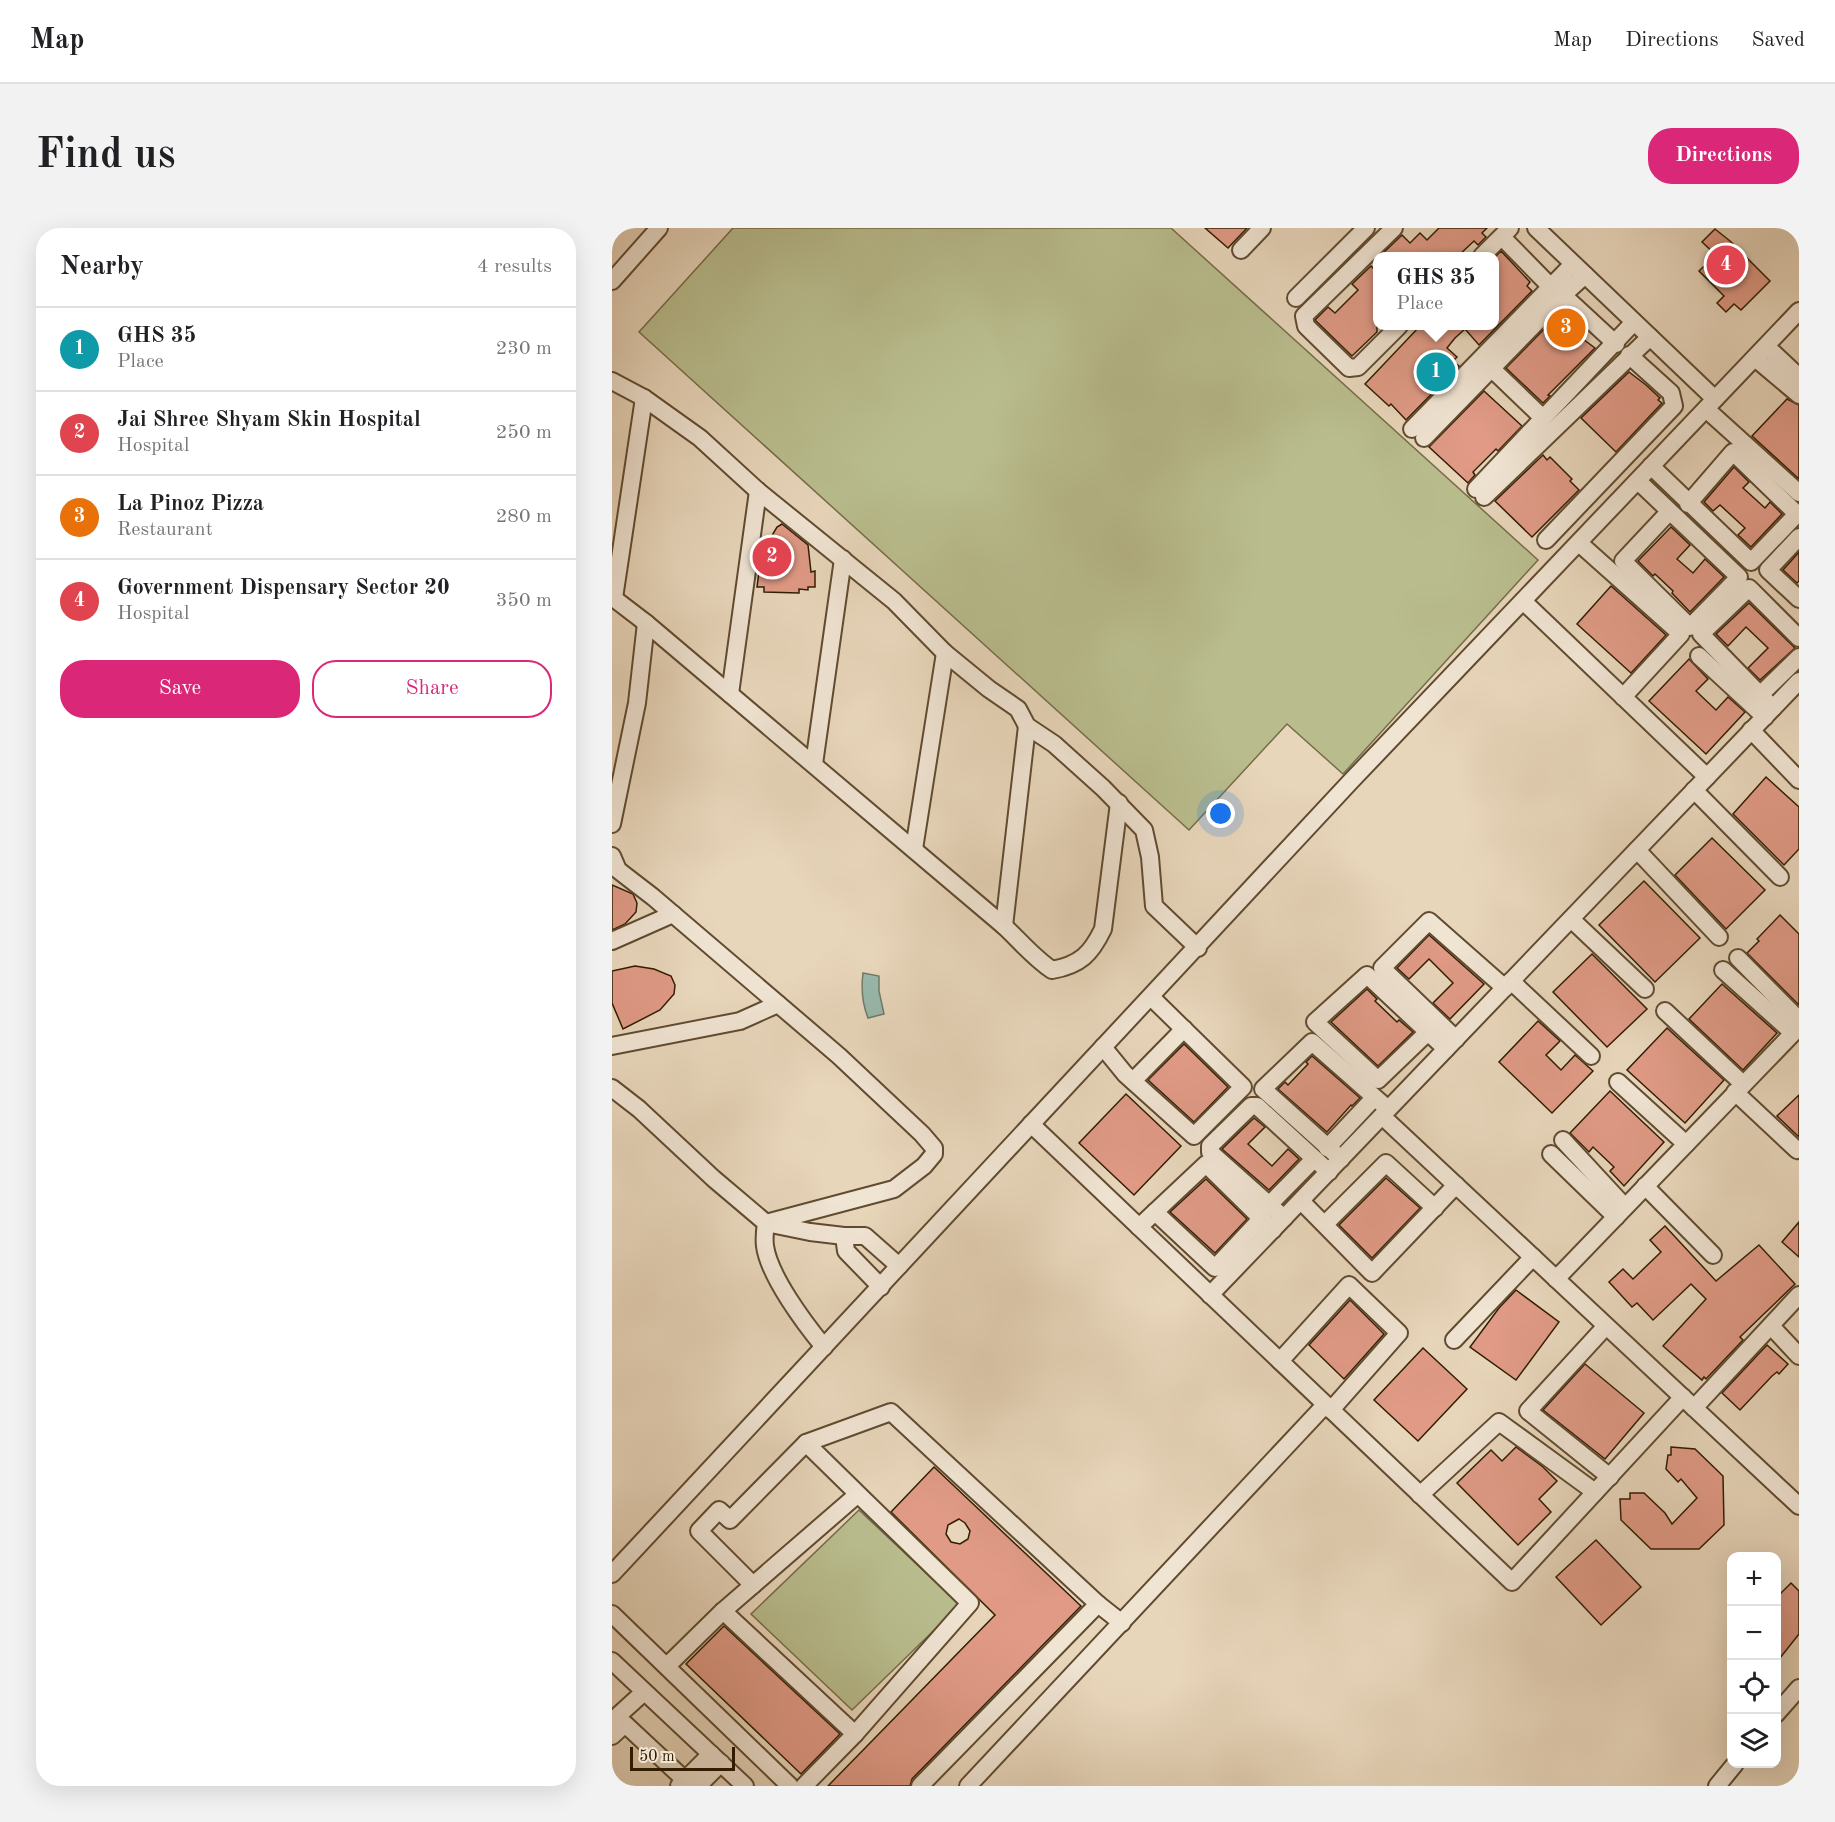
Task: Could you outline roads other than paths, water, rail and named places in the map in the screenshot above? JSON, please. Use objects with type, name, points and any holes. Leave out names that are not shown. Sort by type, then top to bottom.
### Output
[{"type":"street","points":[[612,282],[659,228]]},
{"type":"street","points":[[1241,250],[1262,228]]},
{"type":"street","points":[[1296,298],[1366,228]]},
{"type":"street","points":[[1394,228],[1304,316],[1303,320],[1305,326],[1349,368],[1354,369],[1395,330]]},
{"type":"street","points":[[1536,228],[1650,337],[1710,404],[1799,493]]},
{"type":"street","points":[[1472,252],[1499,230]]},
{"type":"street","points":[[1485,252],[1499,230]]},
{"type":"street","points":[[1499,230],[1557,290],[1616,344]]},
{"type":"street","points":[[1557,290],[1491,368],[1418,434],[1557,290],[1579,270]]},
{"type":"street","points":[[612,1574],[1351,781],[1799,311]]},
{"type":"street","points":[[1634,322],[1616,344],[1543,418],[1480,493],[1650,337]]},
{"type":"street","points":[[1362,375],[1408,330]]},
{"type":"street","points":[[1760,352],[1798,375]]},
{"type":"street","points":[[1760,352],[1799,395]]},
{"type":"street","points":[[1546,540],[1674,405],[1671,393],[1629,356]]},
{"type":"street","points":[[1491,368],[1543,418]]},
{"type":"street","points":[[612,381],[644,398],[700,438],[758,491],[894,601],[945,652],[989,689],[1018,709],[1027,726],[1054,744],[1119,803],[1144,830],[1150,857],[1154,906],[1197,948]]},
{"type":"street","points":[[644,398],[613,597],[814,764],[1004,926],[1039,961],[1052,970],[1070,967],[1095,946],[1103,929],[1119,803]]},
{"type":"street","points":[[1651,466],[1688,504],[1751,562],[1797,514],[1733,452],[1688,504]]},
{"type":"street","points":[[1638,481],[1739,577],[1690,627],[1623,561],[1669,512]]},
{"type":"street","points":[[730,694],[758,491]]},
{"type":"street","points":[[1799,537],[1768,570],[1799,599]]},
{"type":"street","points":[[1579,543],[1682,634],[1623,697]]},
{"type":"street","points":[[814,764],[843,559]]},
{"type":"street","points":[[1769,712],[1760,695],[1701,634],[1749,588],[1799,638]]},
{"type":"street","points":[[1523,601],[1707,777]]},
{"type":"street","points":[[612,824],[637,703],[646,623]]},
{"type":"street","points":[[914,849],[945,652]]},
{"type":"street","points":[[1699,656],[1769,712]]},
{"type":"street","points":[[1760,695],[1799,657]]},
{"type":"street","points":[[1155,1212],[1215,1268],[1272,1218],[1301,1201],[1799,681]]},
{"type":"street","points":[[1004,926],[1027,726]]},
{"type":"street","points":[[1751,730],[1799,780]]},
{"type":"street","points":[[1694,790],[1780,877]]},
{"type":"street","points":[[1637,850],[1719,937]]},
{"type":"street","points":[[612,856],[618,870],[839,1056],[934,1148],[934,1154],[924,1166],[894,1189],[765,1223]]},
{"type":"street","points":[[612,941],[673,914]]},
{"type":"street","points":[[1571,919],[1645,989]]},
{"type":"street","points":[[1451,1044],[1382,968],[1429,921],[1508,984],[1591,1056]]},
{"type":"street","points":[[1737,958],[1797,1027]]},
{"type":"street","points":[[1723,970],[1797,1027]]},
{"type":"street","points":[[1428,1032],[1378,1080],[1315,1022],[1367,975],[1428,1032],[1451,1044]]},
{"type":"street","points":[[1103,1047],[1133,1081],[1194,1136],[1243,1087],[1151,997]]},
{"type":"street","points":[[612,1046],[740,1021],[778,1004]]},
{"type":"street","points":[[1665,1011],[1797,1150],[1799,1149]]},
{"type":"street","points":[[1556,1279],[1797,1027]]},
{"type":"street","points":[[1133,1081],[1184,1029]]},
{"type":"street","points":[[1341,1159],[1263,1089],[1312,1042],[1374,1098],[1385,1113],[1456,1185],[1799,1506]]},
{"type":"street","points":[[1618,1082],[1686,1144]]},
{"type":"street","points":[[612,1088],[765,1223],[810,1232],[866,1236],[899,1266]]},
{"type":"street","points":[[1327,1148],[1374,1098]]},
{"type":"street","points":[[1272,1218],[1210,1152],[1210,1146],[1251,1106],[1257,1106],[1329,1172]]},
{"type":"street","points":[[1031,1124],[1512,1582],[1595,1492],[1771,1326],[1799,1295]]},
{"type":"street","points":[[1563,1140],[1621,1212]]},
{"type":"street","points":[[1551,1154],[1621,1212]]},
{"type":"street","points":[[1210,1295],[1272,1218],[1314,1159]]},
{"type":"street","points":[[1325,1224],[1386,1163],[1435,1208]]},
{"type":"street","points":[[1139,1227],[1206,1164],[1272,1218]]},
{"type":"street","points":[[1301,1201],[1372,1274],[1456,1185]]},
{"type":"street","points":[[1645,1186],[1713,1256]]},
{"type":"street","points":[[765,1223],[765,1247],[777,1277],[802,1320],[824,1347]]},
{"type":"street","points":[[844,1236],[846,1251],[881,1287]]},
{"type":"street","points":[[1454,1340],[1533,1257]]},
{"type":"street","points":[[968,1786],[1399,1333],[1349,1285],[1280,1361]]},
{"type":"street","points":[[1606,1326],[1528,1411],[1610,1477]]},
{"type":"street","points":[[1771,1326],[1799,1356]]},
{"type":"street","points":[[753,1585],[699,1531],[719,1510],[729,1520],[806,1443],[891,1412],[1098,1604],[1122,1623]]},
{"type":"street","points":[[1420,1495],[1499,1422],[1595,1492]]},
{"type":"street","points":[[804,1786],[855,1734],[970,1603],[806,1443]]},
{"type":"street","points":[[668,1666],[723,1611],[858,1494]]},
{"type":"street","points":[[920,1786],[1098,1604]]},
{"type":"street","points":[[723,1611],[855,1734]]},
{"type":"street","points":[[612,1614],[790,1786]]},
{"type":"street","points":[[612,1661],[745,1786]]},
{"type":"street","points":[[1781,1708],[1799,1688]]},
{"type":"street","points":[[614,1715],[644,1692]]},
{"type":"street","points":[[612,1736],[625,1724],[688,1784],[716,1759]]},
{"type":"street","points":[[1717,1786],[1732,1768]]},
{"type":"water","points":[[863,973],[879,976],[879,991],[884,1014],[868,1018],[862,996]]},
{"type":"place","name":"Government Dispensary Sector 20","points":[[1726,265]]},
{"type":"place","name":"La Pinoz Pizza","points":[[1566,328]]},
{"type":"place","name":"GHS 35","points":[[1436,372]]},
{"type":"place","name":"Jai Shree Shyam Skin Hospital","points":[[772,557]]}]
